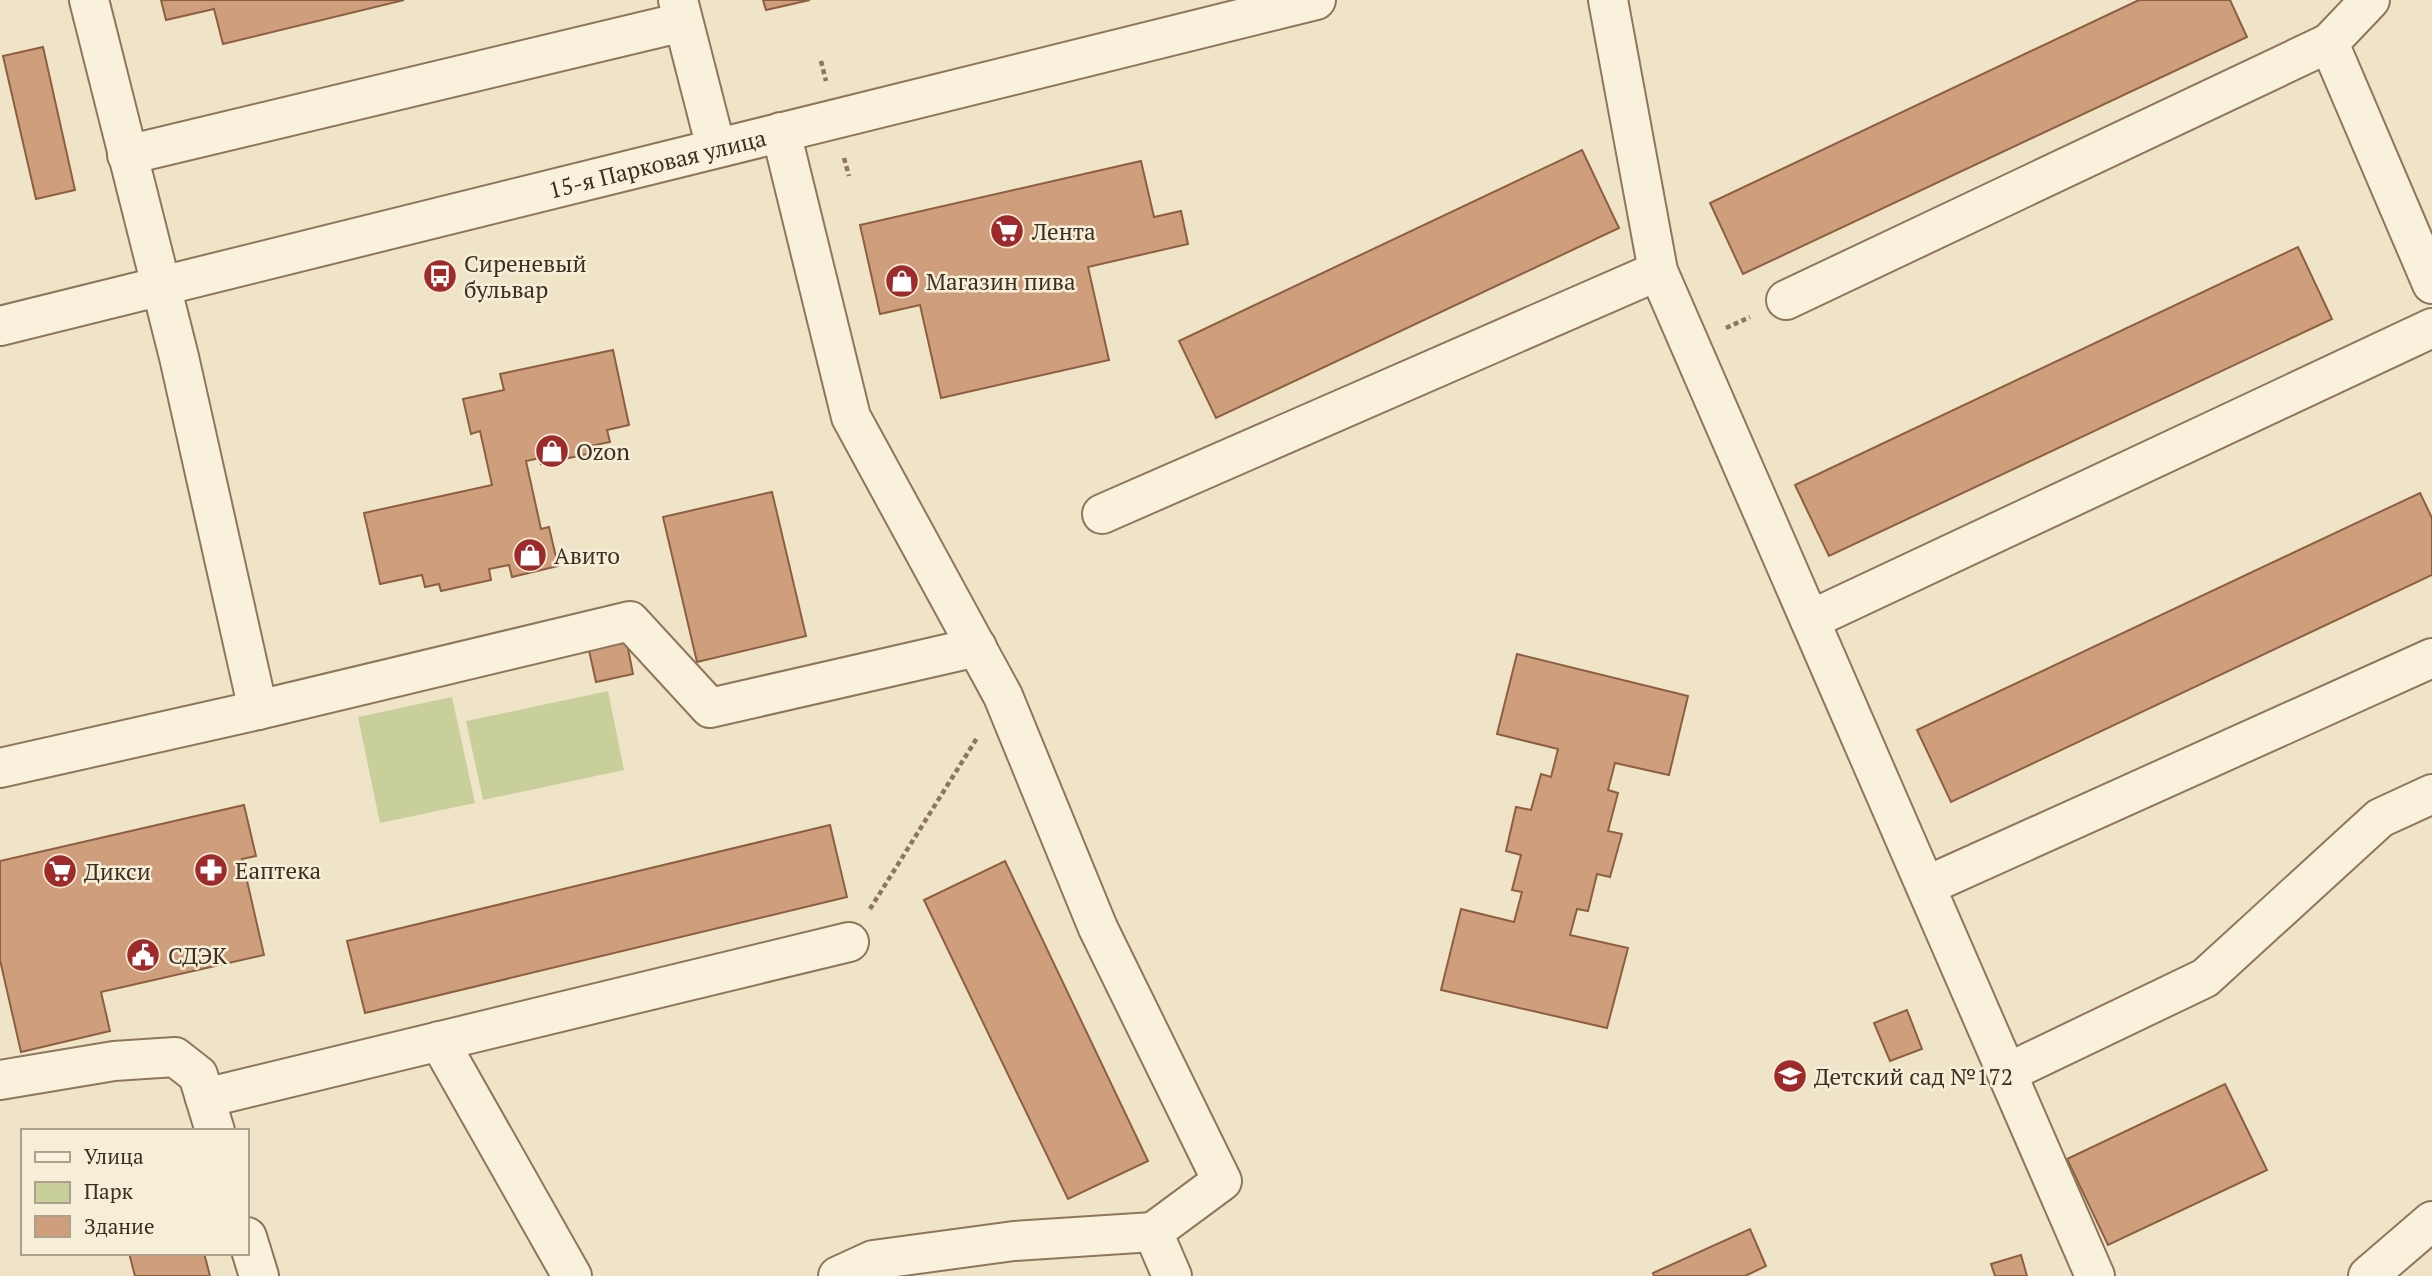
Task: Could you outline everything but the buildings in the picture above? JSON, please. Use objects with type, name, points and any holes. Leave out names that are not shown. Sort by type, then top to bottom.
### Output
[{"type":"street","points":[[89,0],[160,286],[258,710]]},
{"type":"street","name":"15-я Парковая улица","points":[[0,326],[1316,0]]},
{"type":"street","points":[[1608,0],[1658,271],[2095,1276]]},
{"type":"street","points":[[1786,300],[2329,43],[2370,0]]},
{"type":"street","points":[[127,155],[681,11],[716,148]]},
{"type":"street","points":[[2329,43],[2432,284]]},
{"type":"street","points":[[781,132],[851,417],[1003,696],[1098,928],[1222,1181],[1153,1232],[1014,1241],[838,1276]]},
{"type":"street","points":[[1102,514],[1658,271]]},
{"type":"street","points":[[1810,620],[2432,328]]},
{"type":"street","points":[[0,768],[258,710],[630,621],[710,708],[977,647]]},
{"type":"street","points":[[1926,886],[2432,658]]},
{"type":"street","points":[[2007,1073],[2205,978],[2380,818],[2432,794]]},
{"type":"street","points":[[0,1080],[114,1061],[175,1057],[198,1075],[210,1114],[439,1041],[849,942]]},
{"type":"street","points":[[439,1041],[572,1276]]},
{"type":"street","points":[[2368,1276],[2432,1221]]},
{"type":"street","points":[[1153,1232],[1172,1276]]},
{"type":"street","points":[[248,1241],[258,1276]]},
{"type":"path","points":[[1690,346],[1786,300]]},
{"type":"path","points":[[849,942],[1003,696]]},
{"type":"green space","points":[[608,691],[624,770],[483,800],[466,721]]},
{"type":"green space","points":[[452,697],[475,803],[380,823],[358,717]]},
{"type":"place","name":"Лента","points":[[1007,231]]},
{"type":"place","name":"Сиреневый бульвар","points":[[440,276]]},
{"type":"place","name":"Магазин пива","points":[[902,281]]},
{"type":"place","name":"Ozon","points":[[552,451]]},
{"type":"place","name":"Авито","points":[[530,555]]},
{"type":"place","name":"Еаптека","points":[[211,870]]},
{"type":"place","name":"Дикси","points":[[60,871]]},
{"type":"place","name":"СДЭК","points":[[143,955]]},
{"type":"place","name":"Детский сад №172","points":[[1790,1076]]}]
